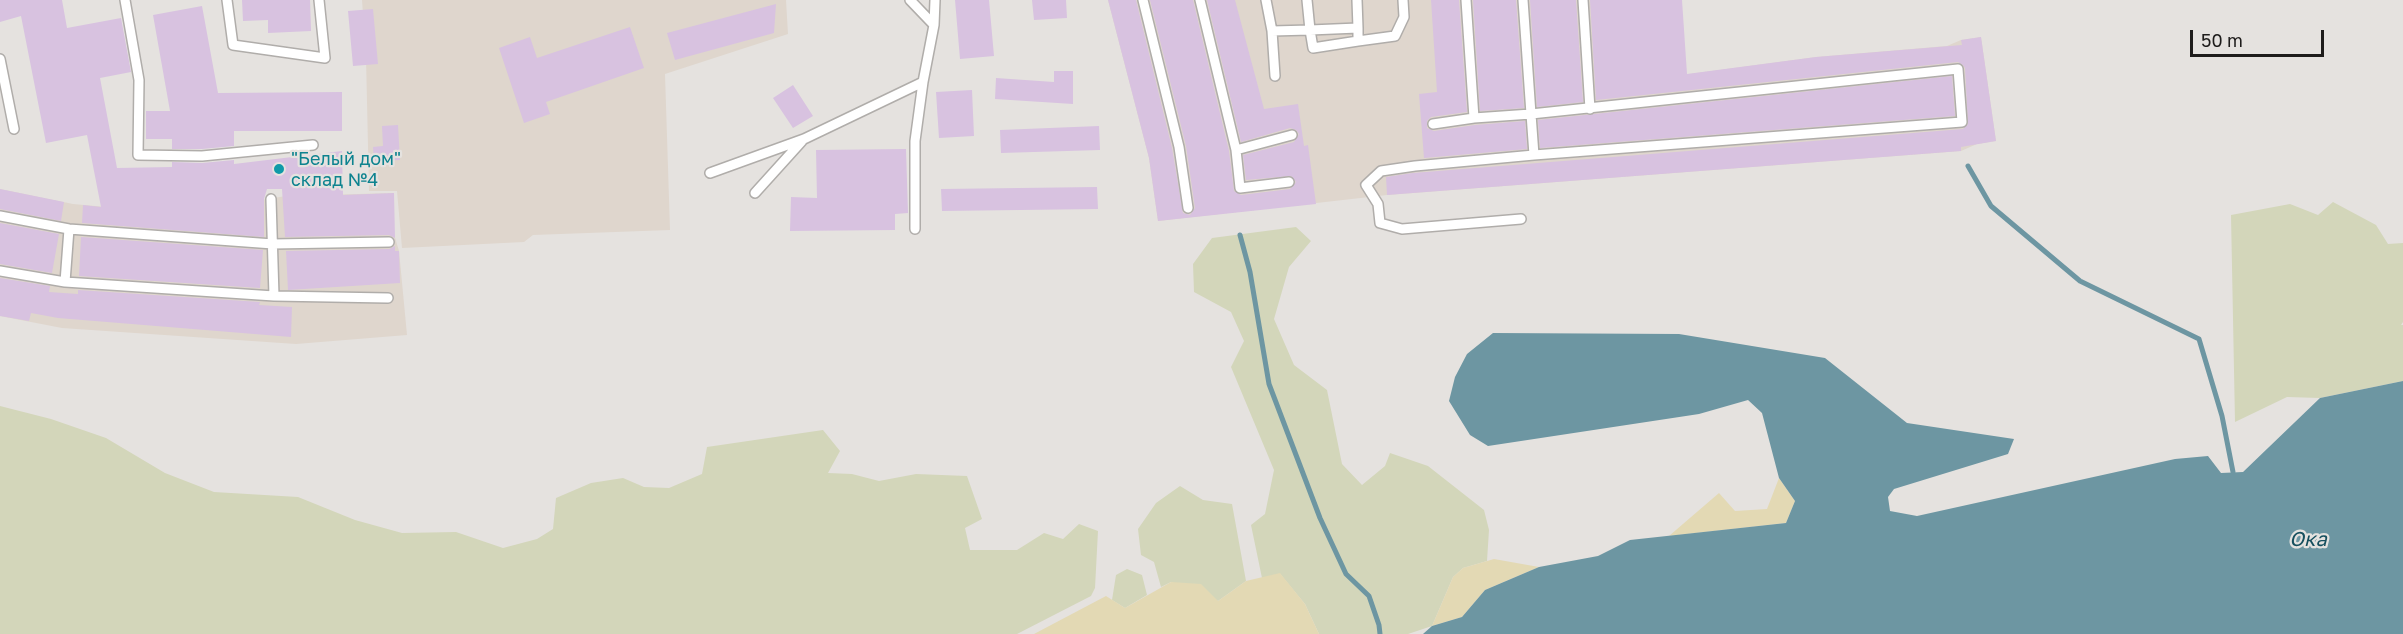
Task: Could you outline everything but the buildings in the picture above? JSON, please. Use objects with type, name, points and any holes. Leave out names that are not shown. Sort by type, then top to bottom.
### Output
[{"type":"lane","points":[[125,0],[139,80],[138,155],[202,156],[313,145]]},
{"type":"lane","points":[[227,0],[232,45],[325,58],[319,0]]},
{"type":"lane","points":[[910,0],[934,25]]},
{"type":"lane","points":[[915,230],[915,141],[922,82],[934,25],[935,0]]},
{"type":"lane","points":[[1143,0],[1179,147],[1188,207]]},
{"type":"lane","points":[[1200,0],[1236,150],[1240,188],[1289,182]]},
{"type":"lane","points":[[1266,0],[1272,31],[1275,76]]},
{"type":"lane","points":[[1307,0],[1313,48],[1395,36],[1404,17],[1403,0]]},
{"type":"lane","points":[[1357,0],[1358,41]]},
{"type":"lane","points":[[1466,0],[1474,118]]},
{"type":"lane","points":[[1523,0],[1534,155]]},
{"type":"lane","points":[[1583,0],[1590,109]]},
{"type":"lane","points":[[1272,31],[1358,28]]},
{"type":"lane","points":[[0,59],[14,129]]},
{"type":"lane","points":[[1433,124],[1959,69],[1962,122],[1534,155],[1381,171],[1366,185],[1378,204],[1380,223],[1402,230],[1521,219]]},
{"type":"lane","points":[[710,173],[804,139],[922,82]]},
{"type":"lane","points":[[1236,150],[1292,135]]},
{"type":"lane","points":[[755,193],[804,139]]},
{"type":"lane","points":[[271,199],[274,296]]},
{"type":"lane","points":[[0,216],[69,230],[273,244],[389,242]]},
{"type":"lane","points":[[65,282],[69,230]]},
{"type":"lane","points":[[0,271],[65,282],[274,296],[388,298]]},
{"type":"shaded area","points":[[362,0],[786,0],[788,34],[665,74],[670,230],[533,235],[524,242],[402,248],[397,191],[369,191],[366,57]]},
{"type":"shaded area","points":[[1108,0],[1616,0],[1622,83],[1816,57],[1947,46],[1961,40],[1981,37],[1996,141],[1977,144],[1961,151],[1387,195],[1158,221],[1149,158]]},
{"type":"shaded area","points":[[0,189],[73,204],[205,216],[212,208],[286,196],[394,193],[394,234],[399,251],[407,335],[296,344],[62,328],[0,316]]},
{"type":"green space","points":[[2333,202],[2376,225],[2388,244],[2403,243],[2403,322],[2401,325],[2403,325],[2403,381],[2320,398],[2287,397],[2235,422],[2231,215],[2290,204],[2318,215]]},
{"type":"green space","points":[[1296,227],[1311,241],[1289,267],[1274,319],[1294,365],[1327,390],[1342,464],[1362,485],[1385,466],[1390,453],[1428,466],[1484,510],[1489,530],[1487,561],[1463,568],[1453,577],[1432,626],[1408,634],[1319,634],[1305,604],[1280,574],[1262,578],[1251,525],[1265,514],[1274,470],[1231,367],[1244,341],[1231,312],[1194,292],[1193,264],[1212,238]]},
{"type":"green space","points":[[0,406],[51,419],[106,438],[165,473],[214,492],[298,497],[355,520],[402,533],[456,532],[503,548],[537,539],[553,529],[556,498],[591,483],[623,478],[644,487],[669,488],[702,474],[707,447],[823,430],[840,451],[828,473],[852,474],[879,481],[916,474],[967,476],[982,519],[965,528],[970,550],[1017,550],[1044,533],[1063,539],[1079,524],[1098,531],[1095,588],[1091,596],[1017,634],[0,634]]},
{"type":"green space","points":[[1180,486],[1203,500],[1232,504],[1246,581],[1218,601],[1171,582],[1161,587],[1154,562],[1141,555],[1138,529],[1156,503]]},
{"type":"green space","points":[[1127,569],[1142,575],[1147,595],[1125,608],[1112,600],[1116,575]]},
{"type":"sand","points":[[1779,478],[1795,501],[1786,523],[1669,536],[1719,493],[1735,511],[1767,509]]},
{"type":"sand","points":[[1494,559],[1539,567],[1485,590],[1462,617],[1432,626],[1453,577],[1463,568]]},
{"type":"sand","points":[[1280,573],[1305,604],[1319,634],[1034,634],[1106,596],[1125,608],[1171,582],[1201,584],[1218,601],[1246,581]]},
{"type":"water","name":"Ока","points":[[1493,333],[1679,334],[1825,358],[1907,423],[2014,439],[2008,454],[1894,489],[1888,497],[1890,511],[1917,516],[2175,459],[2208,456],[2221,473],[2243,472],[2320,398],[2403,381],[2403,634],[1423,634],[1432,626],[1462,617],[1485,590],[1539,567],[1598,556],[1630,540],[1786,523],[1795,501],[1779,478],[1762,413],[1748,400],[1699,414],[1488,446],[1470,435],[1449,401],[1455,377],[1467,354]]},
{"type":"waterway","points":[[1968,166],[1991,206],[2080,281],[2199,339],[2222,416],[2233,472]]},
{"type":"waterway","points":[[1240,235],[1250,272],[1269,384],[1320,518],[1346,574],[1369,596],[1380,634]]},
{"type":"place","name":"\"Белый дом\" склад №4","points":[[279,169]]}]
